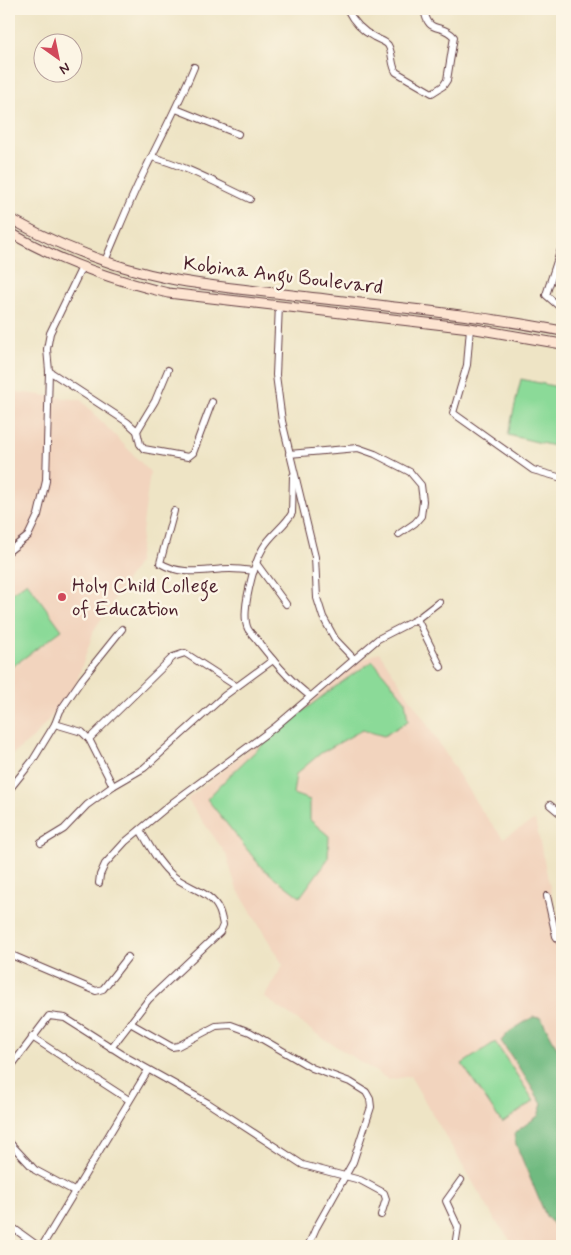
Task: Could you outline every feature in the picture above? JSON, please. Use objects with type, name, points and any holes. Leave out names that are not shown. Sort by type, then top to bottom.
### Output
[{"type":"street","points":[[347,9],[351,17],[362,29],[388,45],[393,68],[396,72],[432,92],[443,86],[447,80],[454,37],[446,31],[436,29],[429,24],[425,19],[424,9]]},
{"type":"street","points":[[105,261],[194,66]]},
{"type":"street","points":[[176,109],[238,134]]},
{"type":"street","points":[[152,157],[169,161],[250,199]]},
{"type":"street","name":"Kobina Angu Boulevard","points":[[9,218],[48,238],[88,255],[171,279],[473,316],[562,333]]},
{"type":"street","name":"Kobina Angu Boulevard","points":[[9,232],[26,243],[82,266],[130,284],[168,293],[470,328],[561,343]]},
{"type":"street","points":[[562,246],[546,296],[562,308]]},
{"type":"street","points":[[9,551],[28,536],[38,516],[46,481],[47,349],[50,333],[82,266]]},
{"type":"street","points":[[280,293],[276,375],[282,421],[289,454],[315,557],[317,598],[323,617],[335,639],[354,659]]},
{"type":"street","points":[[470,328],[467,365],[454,413],[533,470],[562,478]]},
{"type":"street","points":[[561,343],[562,333]]},
{"type":"street","points":[[137,431],[155,401],[168,370]]},
{"type":"street","points":[[48,371],[127,422],[137,431],[140,444],[144,450],[188,457],[193,453],[212,402]]},
{"type":"street","points":[[289,454],[358,448],[384,458],[410,472],[422,485],[424,501],[421,516],[415,523],[399,534]]},
{"type":"street","points":[[293,470],[292,513],[270,537],[256,563],[246,610],[248,628],[297,687],[310,696]]},
{"type":"street","points":[[174,511],[160,563],[194,572],[230,569],[254,571]]},
{"type":"street","points":[[256,563],[286,604]]},
{"type":"street","points":[[99,884],[100,875],[115,852],[172,803],[275,727],[378,639],[417,619],[439,602]]},
{"type":"street","points":[[417,619],[441,667]]},
{"type":"street","points":[[9,790],[33,760],[55,724],[60,711],[82,679],[122,629]]},
{"type":"street","points":[[89,739],[173,657],[185,653],[236,686]]},
{"type":"street","points":[[40,842],[64,829],[87,805],[113,786],[144,768],[236,686],[273,660]]},
{"type":"street","points":[[55,724],[82,732],[89,739],[113,786]]},
{"type":"street","points":[[550,806],[562,815]]},
{"type":"street","points":[[111,1048],[150,1000],[220,932],[223,925],[219,910],[214,902],[204,894],[179,881],[170,873],[157,859],[140,830]]},
{"type":"street","points":[[547,896],[556,936],[562,942]]},
{"type":"street","points":[[9,954],[96,991],[103,989],[128,957]]},
{"type":"street","points":[[9,1069],[49,1016],[65,1018],[111,1048],[208,1104],[303,1165],[360,1180],[384,1193],[386,1199],[381,1215]]},
{"type":"street","points":[[130,1023],[172,1047],[178,1046],[216,1026],[231,1025],[250,1032],[312,1068],[350,1082],[366,1092],[370,1099],[371,1107],[353,1162],[308,1246]]},
{"type":"street","points":[[32,1037],[129,1100]]},
{"type":"street","points":[[9,1225],[40,1246],[148,1070]]},
{"type":"street","points":[[9,1142],[35,1170],[74,1191]]},
{"type":"street","points":[[454,1246],[458,1227],[446,1201],[461,1180]]},
{"type":"shaded area","name":"Holy Child College of Education","points":[[9,391],[81,400],[150,472],[138,563],[94,630],[74,690],[33,738],[9,757]]},
{"type":"shaded area","points":[[379,652],[481,810],[503,838],[535,820],[562,942],[562,1246],[515,1246],[495,1220],[410,1076],[389,1080],[318,1035],[264,997],[283,965],[236,887],[226,854],[187,799],[358,662]]},
{"type":"green space","points":[[521,379],[562,388],[562,448],[508,435]]},
{"type":"green space","points":[[27,582],[62,630],[9,669],[9,595]]},
{"type":"green space","points":[[373,661],[405,700],[408,721],[384,736],[362,730],[321,753],[296,774],[293,794],[310,800],[310,820],[329,836],[328,859],[300,897],[261,867],[207,799],[265,742],[307,708]]},
{"type":"green space","points":[[533,1017],[541,1018],[562,1057],[562,1234],[546,1216],[515,1142],[514,1133],[538,1116],[542,1104],[501,1041],[509,1032]]},
{"type":"green space","points":[[495,1042],[534,1101],[502,1123],[462,1064]]},
{"type":"place","name":"Holy Child College of Education","points":[[62,597]]}]
